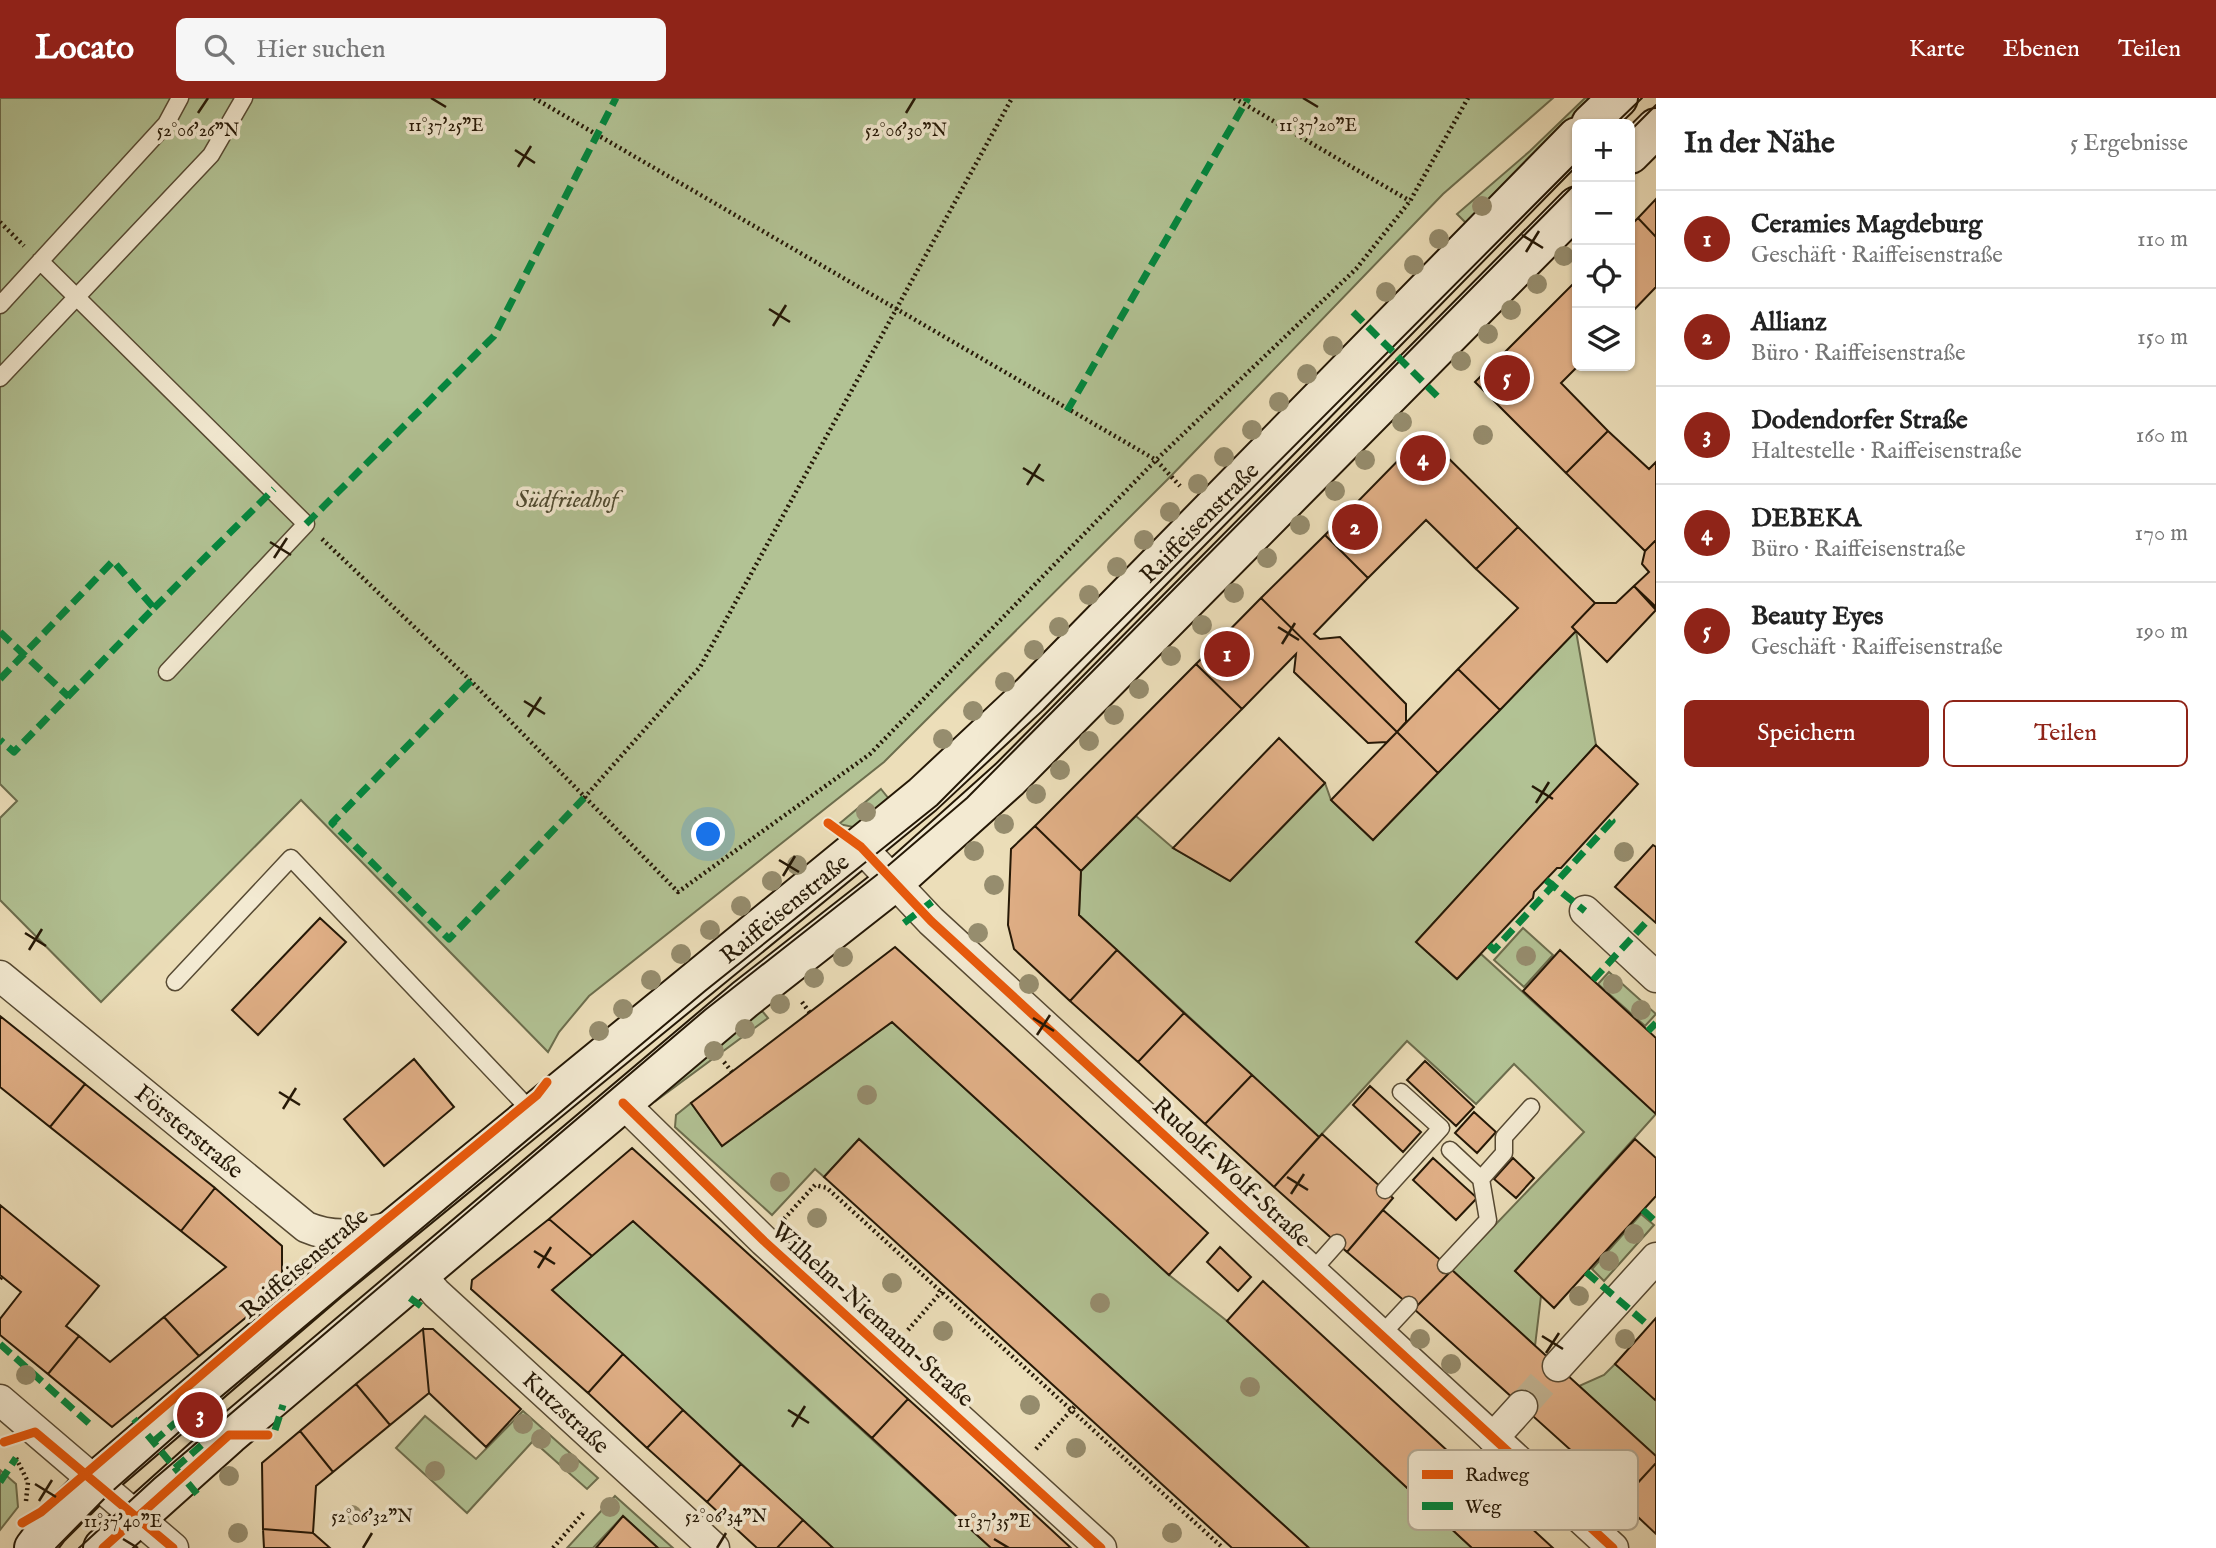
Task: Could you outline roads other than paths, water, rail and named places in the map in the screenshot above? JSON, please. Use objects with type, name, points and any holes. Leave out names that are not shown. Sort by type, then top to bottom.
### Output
[{"type":"main road","points":[[1596,119],[1618,98]]},
{"type":"main road","points":[[1635,149],[1656,128]]},
{"type":"main road","name":"Raiffeisenstraße","points":[[114,1499],[398,1224],[747,936],[923,795],[1030,695],[1572,143]]},
{"type":"main road","name":"Raiffeisenstraße","points":[[114,1499],[421,1275],[745,999],[894,882],[1009,779],[1572,211]]},
{"type":"main road","points":[[34,1548],[49,1528],[114,1499],[425,1229],[465,1168]]},
{"type":"main road","points":[[103,1548],[114,1499]]},
{"type":"street","name":"Rudolf-Wolf-Straße","points":[[861,847],[931,921],[1507,1450]]},
{"type":"street","points":[[1584,911],[1656,976]]},
{"type":"street","name":"Försterstraße","points":[[0,976],[306,1227],[318,1232],[349,1236],[398,1224]]},
{"type":"street","name":"Wilhelm-Niemann-Straße","points":[[623,1103],[764,1241],[1101,1548]]},
{"type":"street","points":[[1558,1366],[1656,1258]]},
{"type":"street","name":"Kutzstraße","points":[[421,1275],[436,1293],[714,1548]]},
{"type":"street","points":[[0,1400],[173,1548]]},
{"type":"street","points":[[1493,1437],[1522,1406]]},
{"type":"street","name":"Rudolf-Wolf-Straße","points":[[1594,1530],[1613,1548]]},
{"type":"lane","points":[[0,305],[166,124],[180,98]]},
{"type":"lane","points":[[0,377],[211,155],[244,98]]},
{"type":"lane","points":[[40,261],[306,524],[167,672]]},
{"type":"lane","points":[[175,982],[291,859],[533,1113]]},
{"type":"lane","points":[[1385,1191],[1441,1128],[1401,1092]]},
{"type":"lane","points":[[1481,1179],[1504,1153],[1504,1138],[1531,1107]]},
{"type":"lane","points":[[1446,1265],[1488,1220],[1481,1179],[1450,1150]]},
{"type":"lane","points":[[1312,1271],[1337,1243]]},
{"type":"lane","points":[[1381,1335],[1409,1305]]},
{"type":"tunnel","points":[[1522,1406],[1558,1366]]},
{"type":"tram line","points":[[1620,119],[1642,98]]},
{"type":"tram line","points":[[1635,126],[1656,105]]},
{"type":"tram line","points":[[56,1548],[109,1494],[186,1426],[705,991],[937,805],[1572,167]]},
{"type":"tram line","points":[[79,1548],[154,1479],[705,1010],[883,870],[967,798],[1572,187]]},
{"type":"place","name":"Beauty Eyes","points":[[1507,378]]},
{"type":"place","name":"DEBEKA","points":[[1423,458]]},
{"type":"place","name":"Allianz","points":[[1355,527]]},
{"type":"place","name":"Ceramies Magdeburg","points":[[1227,654]]},
{"type":"place","name":"Dodendorfer Straße","points":[[200,1415]]},
{"type":"park label","name":"Südfriedhof","points":[[567,499]]}]
